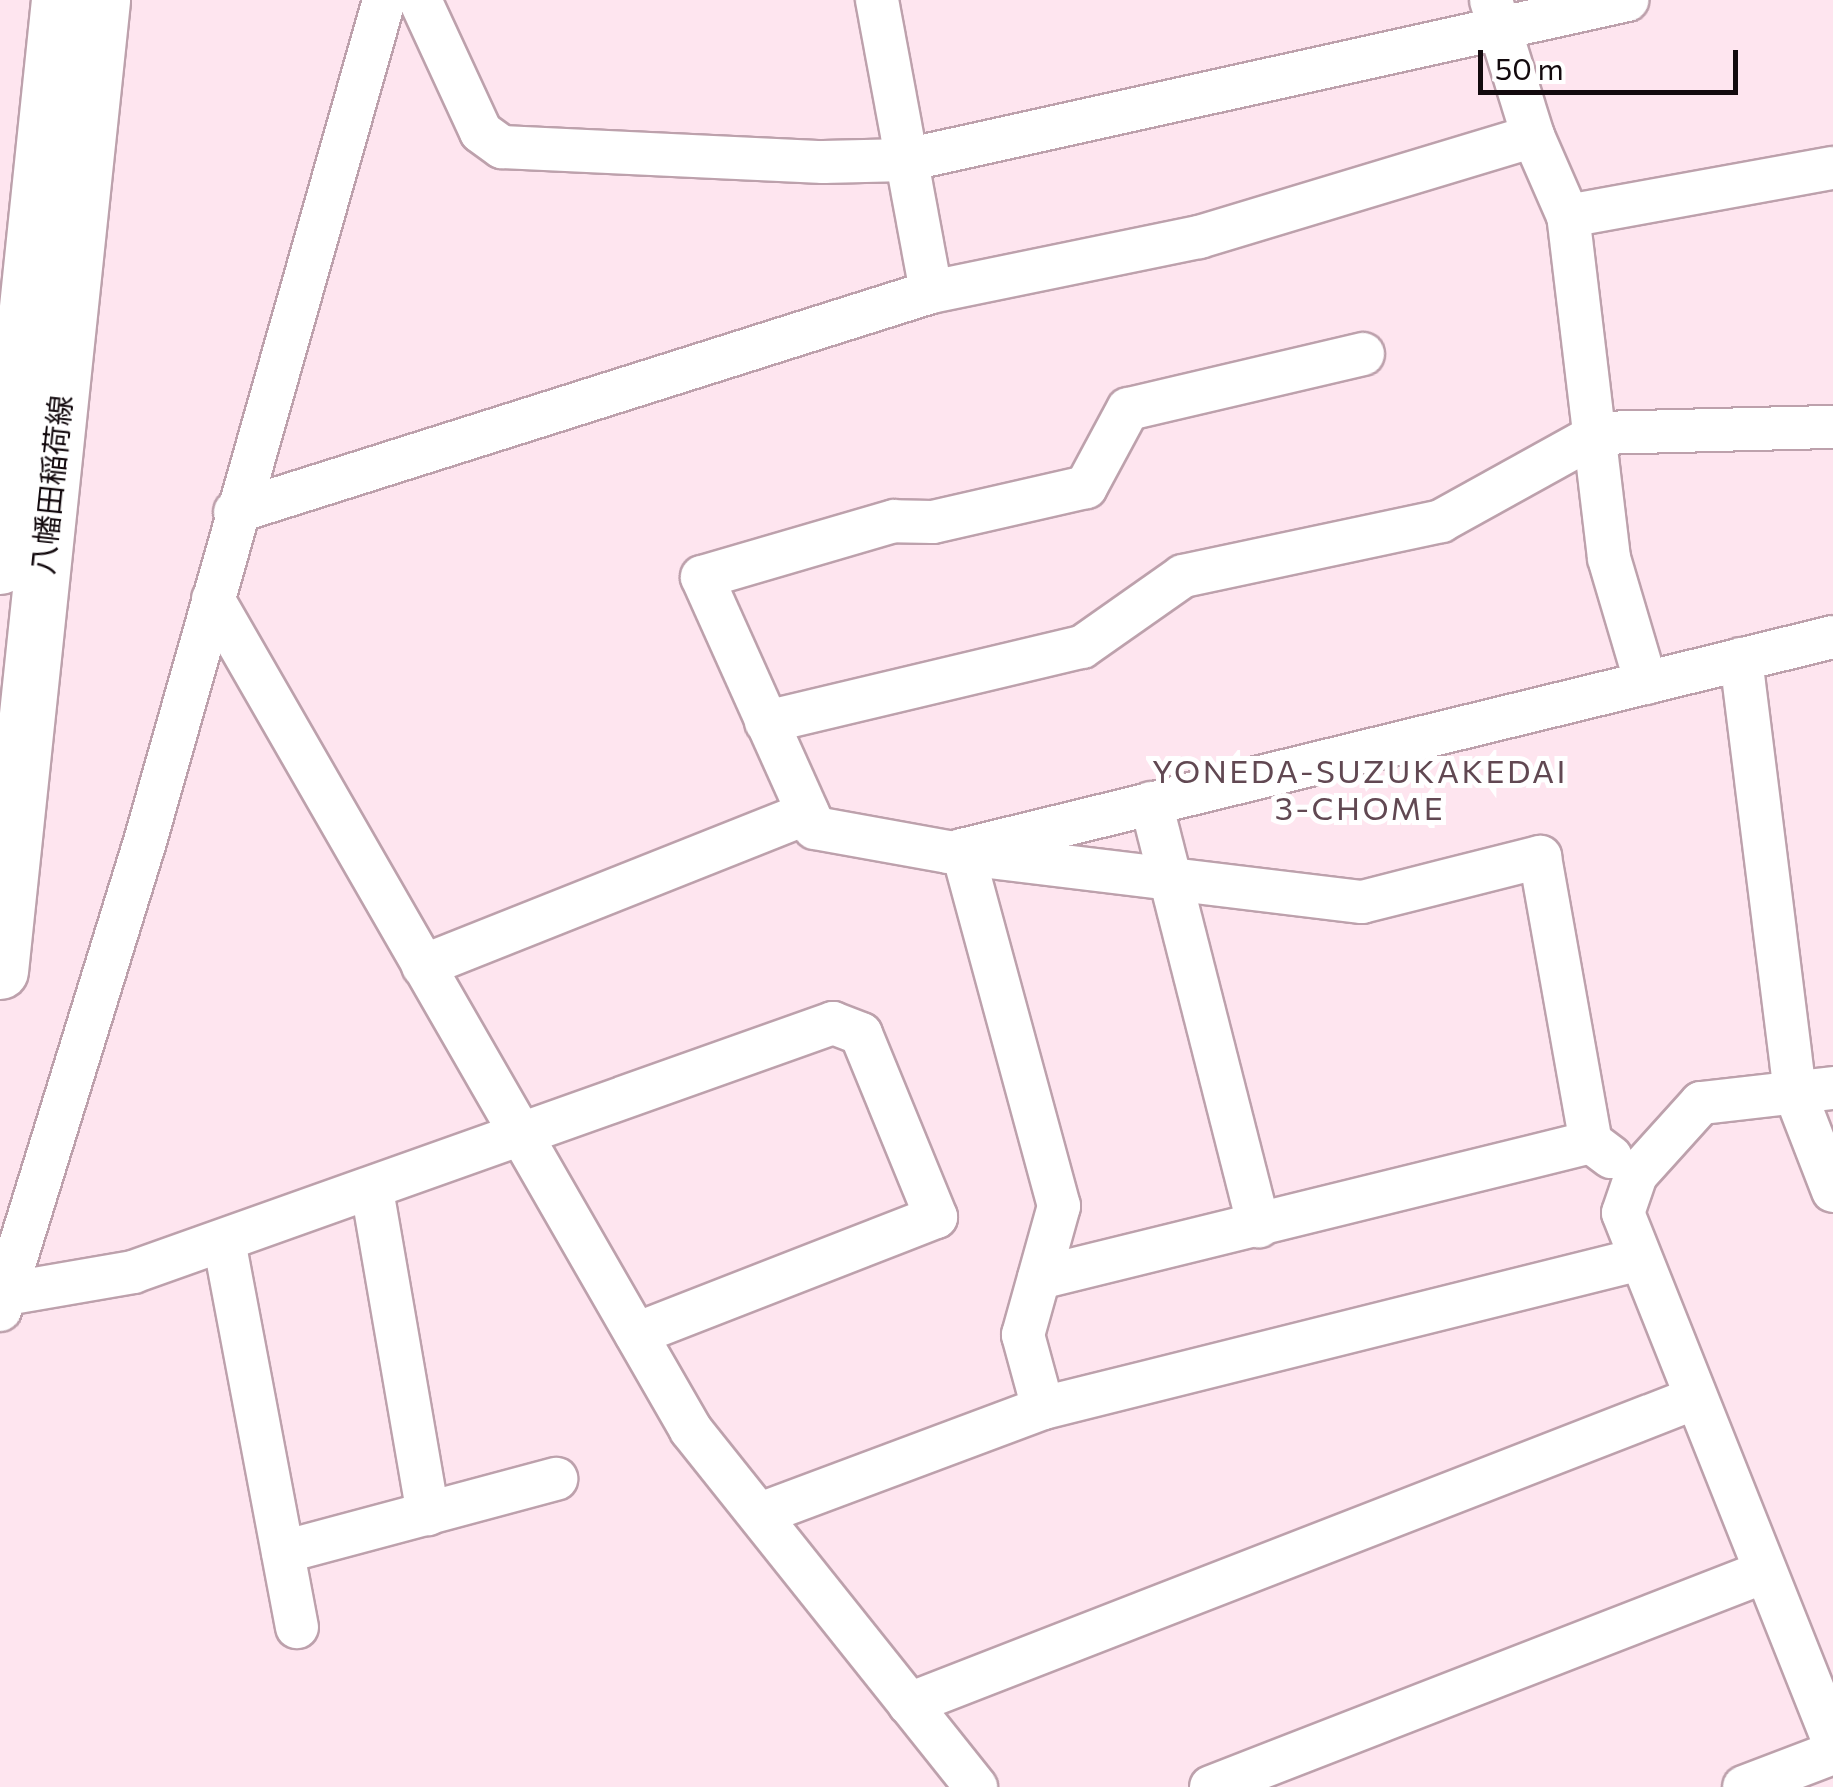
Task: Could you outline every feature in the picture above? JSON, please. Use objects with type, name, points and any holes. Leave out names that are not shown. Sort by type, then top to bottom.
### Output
[{"type":"main road","name":"八幡田稲荷線","points":[[0,566],[5,477],[59,0]]},
{"type":"main road","name":"八幡田稲荷線","points":[[0,970],[102,0]]},
{"type":"street","points":[[384,0],[213,599],[3,1302],[133,1272],[522,1138],[833,1023],[861,1034],[936,1217],[636,1334]]},
{"type":"street","points":[[420,0],[481,132],[502,148],[906,160],[1494,14],[1627,0]]},
{"type":"street","points":[[877,0],[932,292]]},
{"type":"street","points":[[1494,14],[1533,136],[1568,216],[1600,432],[1610,558],[1646,683]]},
{"type":"street","points":[[235,512],[932,292],[1199,237],[1533,136]]},
{"type":"street","points":[[1568,216],[1833,168]]},
{"type":"street","points":[[1362,354],[1128,409],[1086,487],[933,522],[894,521],[702,577],[814,828],[1168,879],[1362,902],[1540,857],[1591,1142],[1636,1174]]},
{"type":"street","points":[[766,722],[1082,647],[1183,576],[1441,520],[1600,432],[1833,427]]},
{"type":"street","points":[[213,599],[691,1430],[976,1787]]},
{"type":"street","points":[[962,850],[1833,638]]},
{"type":"street","points":[[1742,659],[1833,1191]]},
{"type":"street","points":[[1151,803],[1259,1226]]},
{"type":"street","points":[[423,966],[808,813]]},
{"type":"street","points":[[962,850],[1059,1206],[1023,1335],[1043,1408]]},
{"type":"street","points":[[1814,1090],[1701,1102],[1636,1174],[1623,1213],[1636,1260],[1833,1740]]},
{"type":"street","points":[[1039,1278],[1591,1142]]},
{"type":"street","points":[[372,1190],[428,1514]]},
{"type":"street","points":[[224,1240],[297,1628]]},
{"type":"street","points":[[760,1514],[1043,1408],[1636,1260]]},
{"type":"street","points":[[909,1704],[1693,1399]]},
{"type":"street","points":[[283,1552],[556,1480]]},
{"type":"street","points":[[1211,1787],[1764,1572]]},
{"type":"street","points":[[1744,1787],[1833,1753]]},
{"type":"district","name":"YONEDA-SUZUKAKEDAI 3-CHOME","points":[[1360,790]]}]
